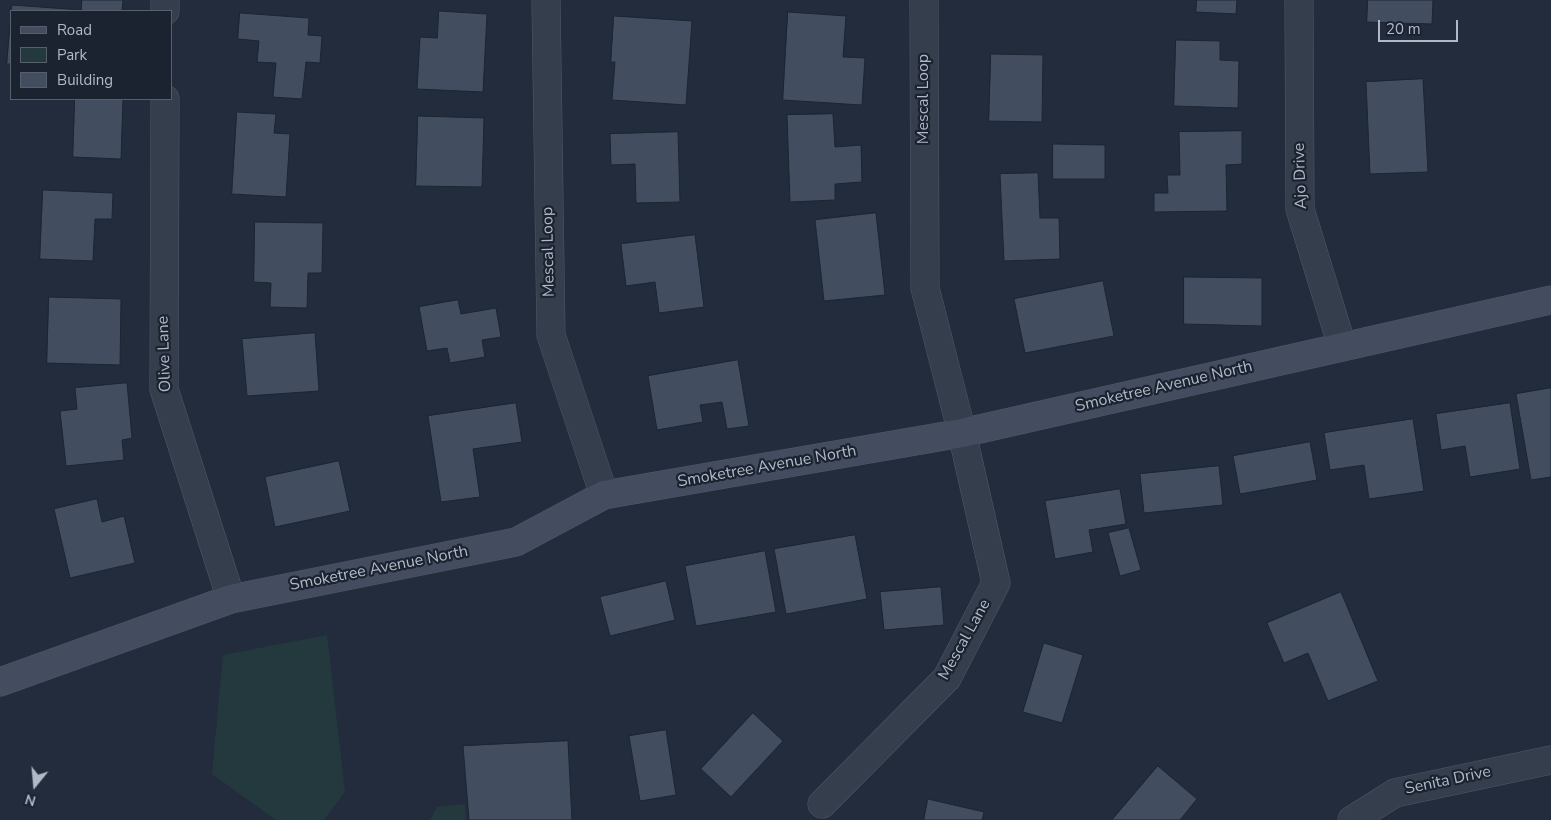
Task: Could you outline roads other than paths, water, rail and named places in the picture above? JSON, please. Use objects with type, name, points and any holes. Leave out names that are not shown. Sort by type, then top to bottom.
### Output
[{"type":"street","name":"Mescal Loop","points":[[546,0],[550,335],[604,495]]},
{"type":"street","name":"Mescal Loop","points":[[924,0],[925,288],[962,433]]},
{"type":"street","name":"Ajo Drive","points":[[1299,0],[1300,209],[1342,346]]},
{"type":"street","name":"Olive Lane","points":[[165,100],[164,389],[231,599]]},
{"type":"street","name":"Smoketree Avenue North","points":[[0,682],[231,599],[516,542],[604,495],[962,433],[1551,300]]},
{"type":"street","name":"Mescal Lane","points":[[822,804],[947,678],[996,583],[962,433]]},
{"type":"street","name":"Senita Drive","points":[[1352,820],[1395,793],[1551,760]]}]
